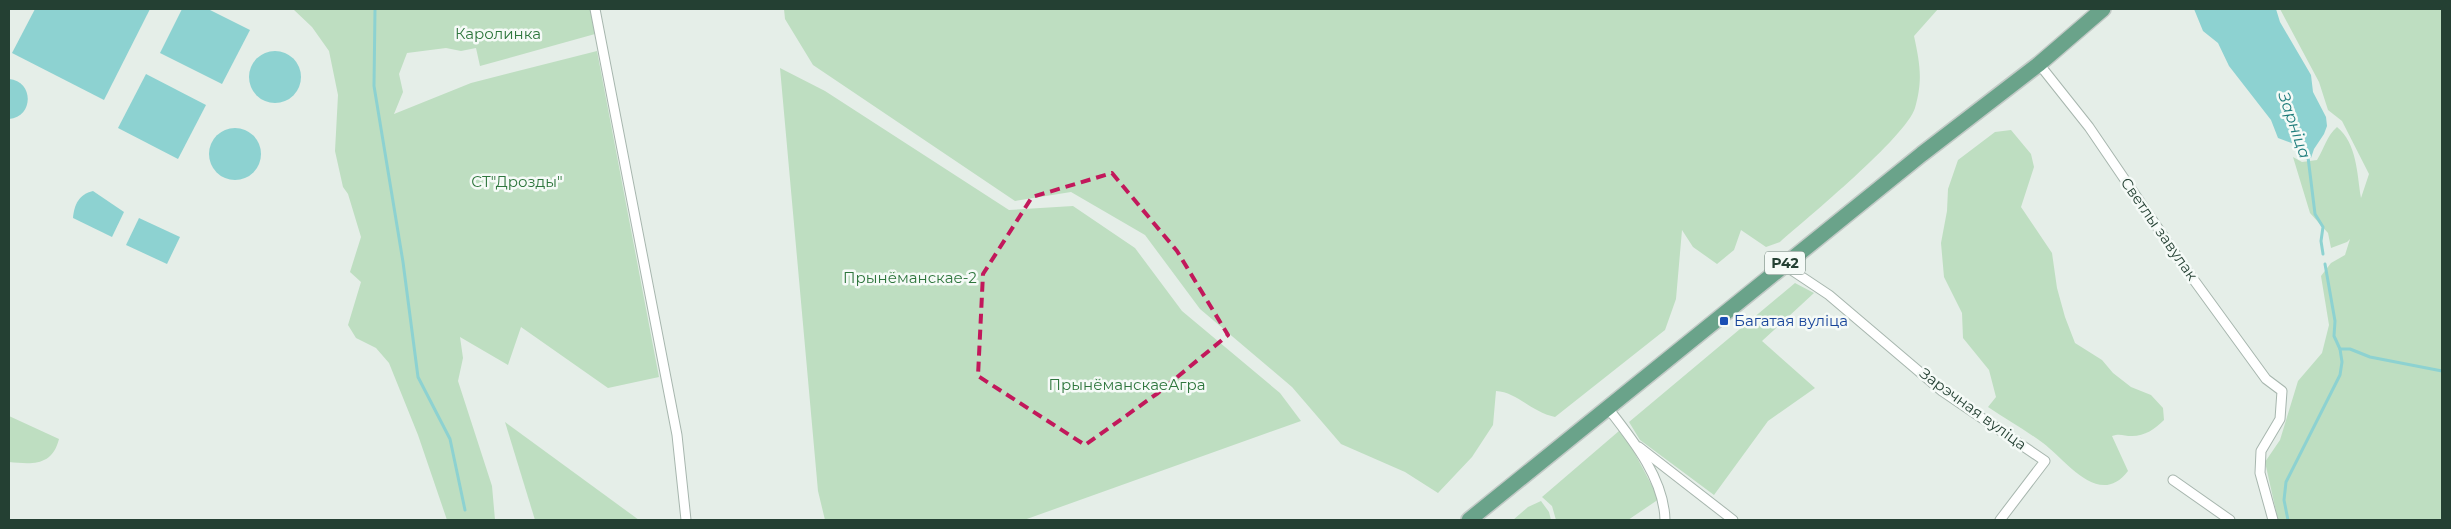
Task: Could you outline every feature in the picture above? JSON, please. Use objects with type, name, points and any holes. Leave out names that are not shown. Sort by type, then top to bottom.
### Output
[{"type":"main road","name":"Р42","points":[[1469,520],[1922,154],[2043,69],[2103,9]]},
{"type":"street","points":[[595,9],[677,435],[686,520]]},
{"type":"street","name":"Светлы завулак","points":[[2043,69],[2089,127],[2183,265],[2266,379],[2282,391],[2280,420],[2261,451],[2260,473],[2273,520]]},
{"type":"street","name":"Зарэчная вуліца","points":[[1784,264],[1829,295],[1942,391],[2045,461],[2000,520]]},
{"type":"street","points":[[1607,407],[1637,445],[1665,503],[1665,520]]},
{"type":"street","points":[[1637,445],[1733,520]]},
{"type":"street","points":[[2173,480],[2230,520]]},
{"type":"highlighted area","points":[[1112,173],[1177,251],[1228,335],[1158,393],[1085,445],[978,376],[983,274],[1032,197]]},
{"type":"green space","points":[[293,9],[590,9],[595,34],[480,66],[476,48],[461,51],[446,48],[407,53],[399,74],[403,92],[394,114],[471,83],[597,51],[659,377],[608,388],[521,327],[508,365],[460,337],[463,358],[458,381],[492,486],[495,520],[447,520],[418,435],[389,363],[376,348],[356,338],[348,325],[361,282],[350,272],[361,237],[348,194],[343,187],[335,151],[338,95],[329,51],[312,27]]},
{"type":"green space","points":[[784,9],[1938,9],[1914,36],[1920,72],[1915,108],[1908,121],[1875,157],[1780,242],[1766,247],[1741,230],[1734,250],[1717,264],[1693,247],[1682,230],[1676,299],[1665,330],[1555,417],[1539,411],[1511,395],[1496,391],[1493,425],[1472,457],[1438,493],[1405,472],[1341,444],[1292,387],[1200,309],[1145,235],[1071,192],[1015,201],[813,65],[785,19]]},
{"type":"green space","points":[[2280,9],[2442,9],[2442,520],[2278,520],[2265,462],[2280,440],[2298,381],[2322,353],[2329,325],[2321,276],[2331,263],[2345,255],[2350,239],[2331,248],[2328,233],[2310,213],[2293,157],[2302,162],[2317,160],[2328,138],[2337,127],[2349,141],[2357,169],[2361,198],[2369,174],[2342,121],[2328,110],[2319,82]]},
{"type":"green space","points":[[780,68],[825,91],[1009,210],[1073,206],[1135,248],[1182,311],[1280,393],[1301,421],[1024,520],[825,520],[818,491]]},
{"type":"green space","points":[[2011,130],[2031,154],[2034,167],[2021,207],[2052,253],[2057,288],[2075,343],[2102,360],[2113,373],[2131,387],[2151,395],[2163,408],[2164,420],[2150,431],[2137,436],[2112,436],[2128,471],[2117,481],[2106,485],[2094,483],[2083,478],[2043,443],[1988,407],[1996,397],[1989,370],[1963,338],[1962,313],[1944,277],[1941,243],[1947,211],[1948,189],[1958,160],[1995,132]]},
{"type":"green space","points":[[1795,283],[1814,293],[1762,341],[1815,388],[1768,421],[1714,495],[1640,440],[1629,422]]},
{"type":"green space","points":[[9,416],[59,439],[51,455],[40,462],[9,462]]},
{"type":"green space","points":[[505,422],[639,520],[535,520]]},
{"type":"green space","points":[[1619,431],[1632,448],[1659,499],[1628,520],[1556,520],[1552,506],[1542,497]]},
{"type":"green space","points":[[1541,501],[1549,512],[1551,520],[1513,520],[1528,507]]},
{"type":"water","points":[[35,9],[150,9],[104,100],[12,53]]},
{"type":"water","points":[[182,9],[208,9],[250,30],[222,84],[160,53]]},
{"type":"water","points":[[2194,9],[2276,9],[2280,22],[2311,75],[2313,92],[2326,117],[2327,126],[2311,158],[2305,156],[2300,146],[2278,138],[2271,120],[2229,66],[2218,43],[2203,31]]},
{"type":"water","points":[[275,51],[289,55],[297,63],[301,77],[297,91],[289,99],[275,103],[261,99],[253,91],[249,77],[253,63],[261,55]]},
{"type":"water","points":[[146,74],[206,105],[178,159],[118,128]]},
{"type":"water","points":[[9,79],[17,81],[23,86],[27,92],[28,99],[27,106],[23,112],[17,117],[9,119]]},
{"type":"water","points":[[235,128],[249,132],[257,140],[261,154],[257,168],[249,176],[235,180],[221,176],[213,168],[209,154],[213,140],[221,132]]},
{"type":"water","points":[[93,191],[124,212],[112,237],[73,218],[78,201],[88,192]]},
{"type":"water","points":[[139,218],[180,237],[167,264],[126,245]]},
{"type":"waterway","points":[[375,9],[374,86],[403,262],[418,377],[450,439],[465,510]]},
{"type":"waterway","name":"Зарніца","points":[[2308,157],[2315,214],[2323,227],[2321,241],[2323,254]]},
{"type":"waterway","name":"Зарніца","points":[[2325,264],[2335,321],[2334,336],[2340,349],[2350,349],[2370,357],[2442,371]]},
{"type":"waterway","points":[[2288,520],[2284,500],[2286,482],[2340,375],[2342,362],[2340,349]]},
{"type":"place","name":"Багатая вуліца","points":[[1724,321]]},
{"type":"park label","name":"Каролинка","points":[[498,34]]},
{"type":"park label","name":"СТ\"Дрозды\"","points":[[517,182]]},
{"type":"park label","name":"Прынёманскае-2","points":[[910,278]]},
{"type":"park label","name":"ПрынёманскаеАгра","points":[[1127,385]]}]
